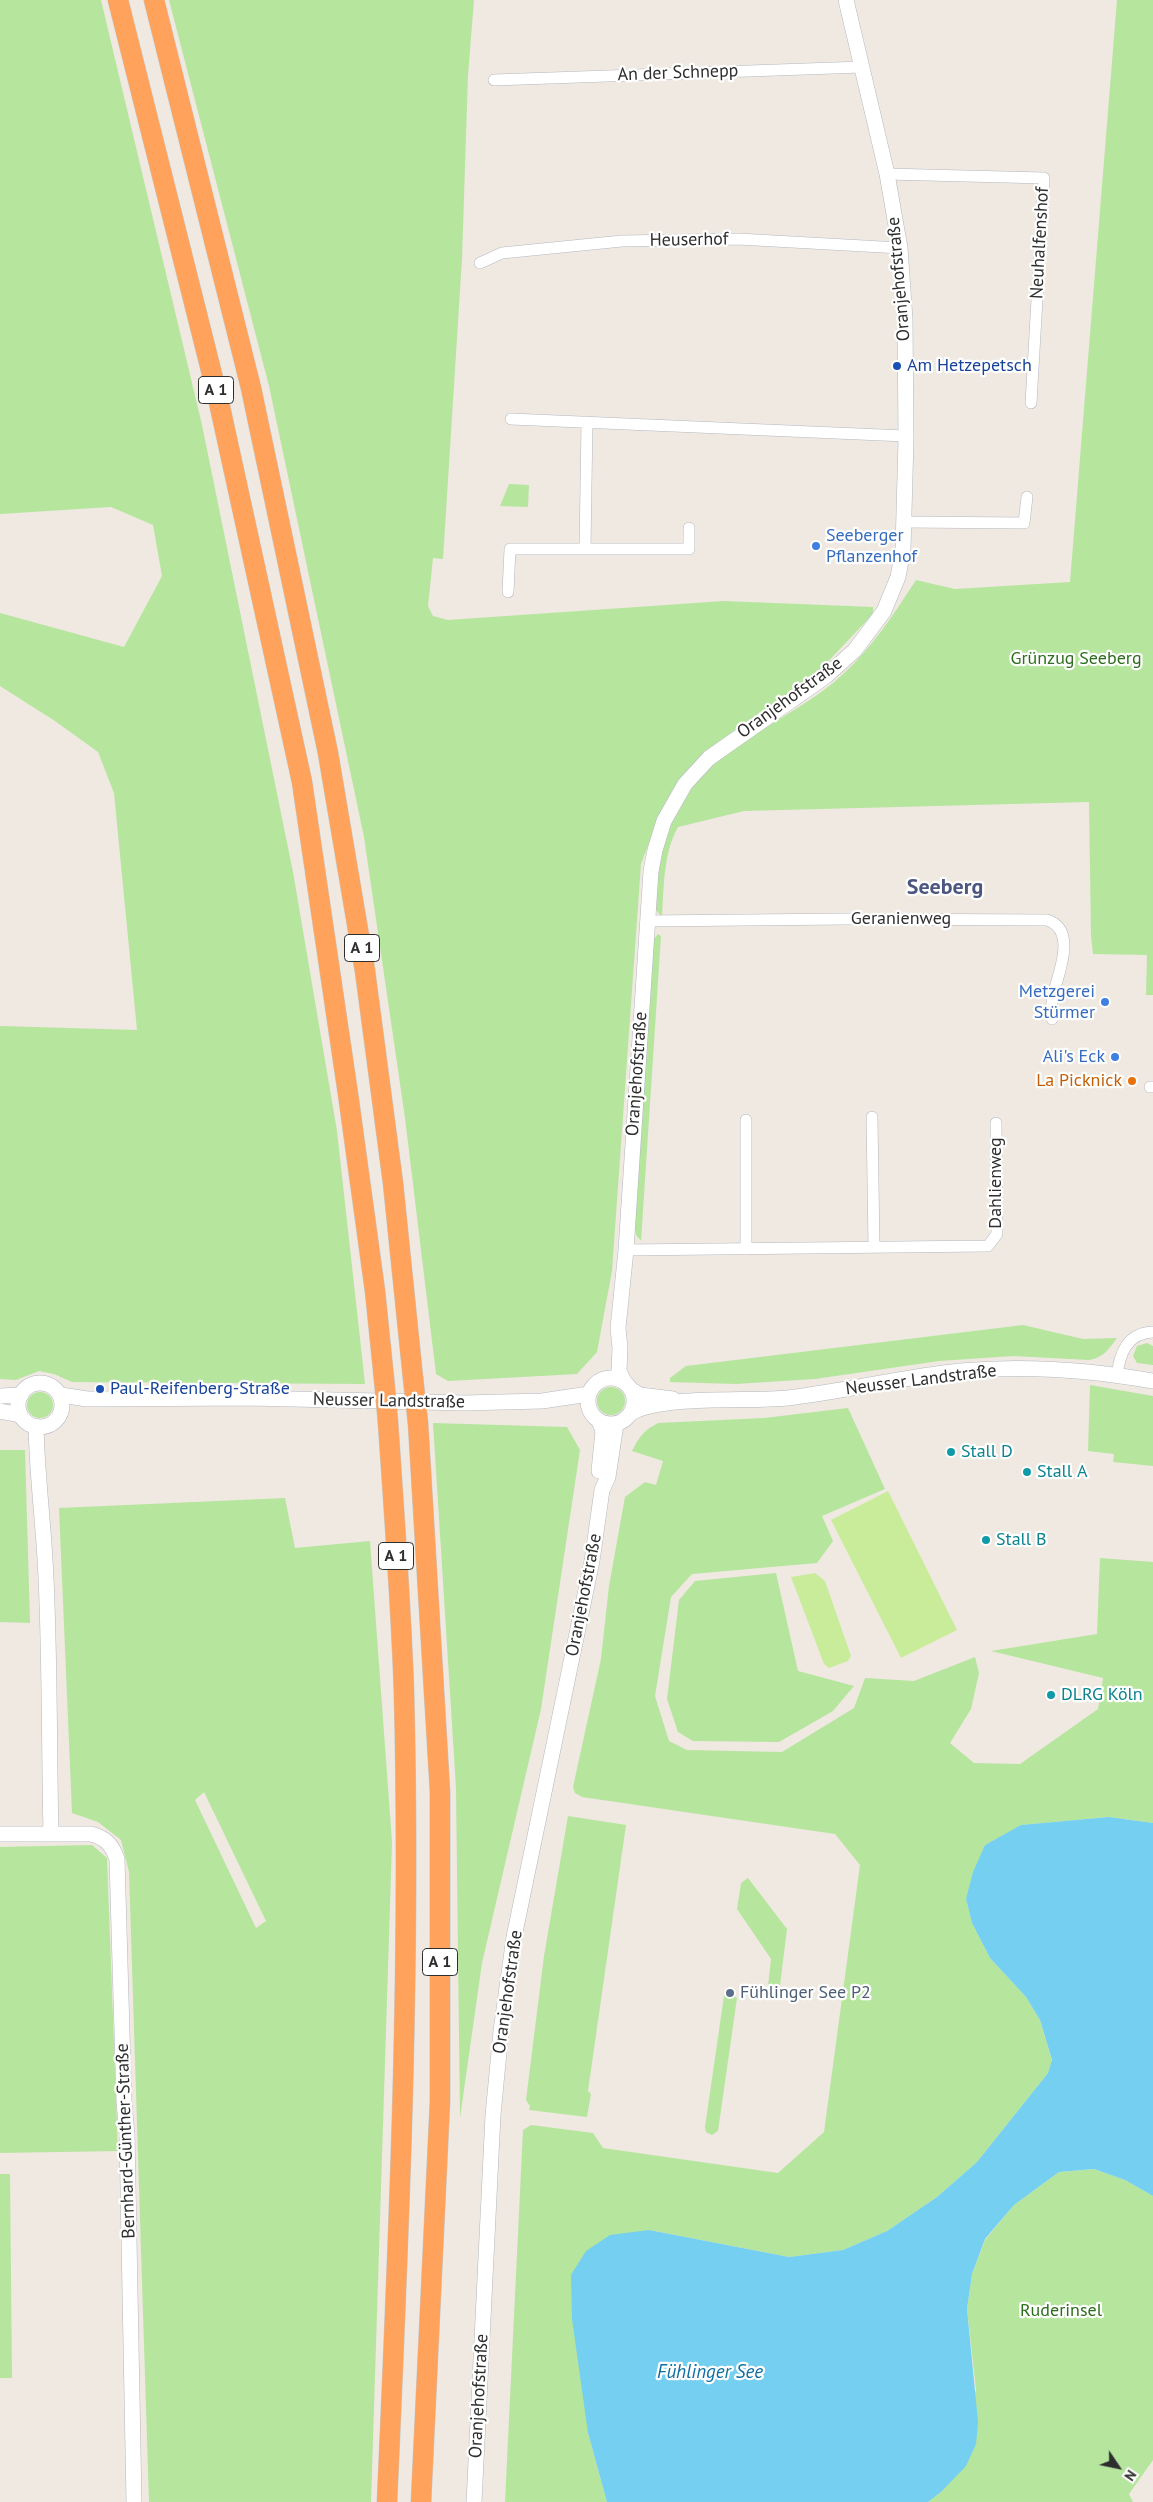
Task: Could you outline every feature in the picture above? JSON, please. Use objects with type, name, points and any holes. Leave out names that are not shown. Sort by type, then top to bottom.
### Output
[{"type":"highway","name":"A 1","points":[[118,0],[218,398],[302,782],[344,1064],[375,1291],[388,1422],[404,1690],[406,1802],[402,2155],[388,2502]]},
{"type":"highway","name":"A 1","points":[[154,0],[251,388],[328,753],[366,971],[393,1183],[418,1423],[440,1792],[440,2101],[421,2502]]},
{"type":"street","name":"Oranjehofstraße","points":[[628,1385],[619,1371],[620,1348],[618,1328],[626,1250],[647,921],[655,850],[664,821],[685,784],[709,758],[826,676],[864,640],[884,611],[892,595],[903,550],[906,436],[905,319],[900,248],[888,174],[846,0]]},
{"type":"street","name":"An der Schnepp","points":[[494,80],[862,67]]},
{"type":"street","name":"Neuhalfenshof","points":[[888,174],[1044,178],[1031,403]]},
{"type":"street","name":"Heuserhof","points":[[480,263],[502,253],[622,242],[738,240],[900,248]]},
{"type":"street","points":[[511,419],[906,436]]},
{"type":"street","points":[[585,549],[587,422]]},
{"type":"street","points":[[904,522],[1024,524],[1027,496]]},
{"type":"street","points":[[508,592],[510,549],[689,549],[689,528]]},
{"type":"street","name":"Geranienweg","points":[[647,921],[845,919],[1047,920],[1058,926],[1064,940],[1063,954],[1052,999],[1052,1019]]},
{"type":"street","points":[[872,1117],[874,1247]]},
{"type":"street","points":[[746,1120],[746,1248]]},
{"type":"street","name":"Dahlienweg","points":[[626,1250],[988,1246],[997,1234],[996,1123]]},
{"type":"street","name":"Oranjehofstraße","points":[[606,1378],[611,1348],[618,1328]]},
{"type":"street","points":[[1117,1375],[1124,1347],[1131,1338],[1153,1332]]},
{"type":"street","name":"Neusser Landstraße","points":[[631,1413],[640,1408],[689,1401],[788,1398],[961,1371],[1017,1369],[1117,1375],[1153,1381]]},
{"type":"street","points":[[606,1378],[628,1385],[635,1402],[631,1413],[616,1424],[595,1416],[589,1394],[596,1384],[606,1378]]},
{"type":"street","name":"Neusser Landstraße","points":[[0,1396],[21,1395],[26,1389],[38,1384],[52,1387],[61,1395],[87,1399],[250,1398],[464,1403],[542,1401],[589,1394]]},
{"type":"street","name":"Neusser Landstraße","points":[[628,1385],[640,1395],[689,1401]]},
{"type":"street","points":[[20,1415],[18,1409],[21,1395]]},
{"type":"street","points":[[61,1395],[61,1411]]},
{"type":"street","name":"Neusser Landstraße","points":[[41,1426],[54,1422],[61,1411],[87,1399]]},
{"type":"street","name":"Neusser Landstraße","points":[[542,1401],[595,1416]]},
{"type":"street","points":[[0,1412],[20,1415],[41,1426],[37,1471],[41,1493],[46,1579],[50,1834]]},
{"type":"street","name":"Oranjehofstraße","points":[[595,1416],[602,1431],[598,1476],[602,1490]]},
{"type":"street","name":"Oranjehofstraße","points":[[474,2502],[494,2115],[514,1937],[592,1561],[602,1490],[608,1477],[616,1424]]},
{"type":"street","name":"Bernhard-Günther-Straße","points":[[0,1834],[91,1834],[102,1837],[112,1846],[119,1872],[134,2502]]},
{"type":"green space","points":[[0,0],[101,0],[202,425],[293,872],[337,1131],[365,1384],[72,1382],[54,1374],[39,1371],[16,1380],[0,1379],[0,1026],[137,1030],[114,793],[98,752],[55,721],[0,686],[0,613],[124,647],[162,576],[153,525],[111,507],[0,514]]},
{"type":"green space","points":[[169,0],[474,0],[468,75],[462,259],[443,559],[433,558],[428,606],[433,616],[448,620],[724,601],[873,607],[873,614],[818,672],[704,752],[679,780],[658,819],[641,864],[612,1271],[597,1352],[577,1374],[448,1381],[436,1374],[405,1118],[364,837],[269,386]]},
{"type":"green space","name":"Grünzug Seeberg","points":[[1117,0],[1153,0],[1153,995],[1146,995],[1147,955],[1093,954],[1091,936],[1089,802],[744,811],[678,827],[669,848],[667,859],[662,917],[656,910],[657,882],[661,856],[677,811],[690,791],[725,755],[813,698],[846,672],[879,634],[916,580],[955,589],[1070,582]]},
{"type":"green space","points":[[509,484],[529,485],[528,507],[500,506]]},
{"type":"green space","points":[[658,934],[661,936],[641,1241],[636,1235],[635,1228],[653,940]]},
{"type":"green space","points":[[1023,1325],[1083,1339],[1117,1338],[1102,1355],[1089,1360],[1013,1356],[939,1361],[815,1379],[736,1384],[670,1382],[670,1378],[686,1366]]},
{"type":"green space","points":[[1147,1343],[1153,1346],[1153,1365],[1137,1363],[1133,1356],[1137,1346]]},
{"type":"green space","points":[[1090,1385],[1153,1396],[1153,1466],[1113,1462],[1114,1454],[1088,1451]]},
{"type":"green space","points":[[611,1387],[621,1391],[625,1401],[621,1411],[611,1415],[601,1411],[597,1401],[601,1391]]},
{"type":"green space","points":[[40,1392],[50,1395],[53,1405],[50,1415],[40,1418],[30,1415],[27,1405],[30,1395]]},
{"type":"green space","points":[[848,1408],[885,1489],[822,1516],[833,1541],[817,1563],[692,1574],[671,1597],[655,1696],[669,1741],[687,1750],[782,1752],[854,1708],[865,1678],[914,1681],[975,1657],[979,1673],[971,1709],[950,1743],[974,1763],[1020,1764],[1098,1709],[1103,1678],[991,1651],[1097,1634],[1100,1558],[1153,1562],[1153,1823],[1109,1817],[1022,1825],[985,1845],[966,1899],[972,1923],[990,1958],[1026,1997],[1040,2020],[1052,2061],[1048,2073],[977,2162],[937,2197],[887,2231],[843,2250],[789,2257],[649,2230],[588,2433],[607,2502],[505,2502],[523,2130],[531,2125],[593,2133],[603,2148],[778,2173],[824,2132],[860,1865],[835,1834],[582,1797],[575,1793],[573,1787],[601,1659],[609,1586],[625,1497],[645,1482],[656,1485],[663,1461],[632,1451],[645,1431],[658,1423],[764,1418]]},
{"type":"green space","points":[[433,1423],[567,1427],[580,1450],[541,1709],[482,1963],[460,2118],[456,1788]]},
{"type":"green space","points":[[0,1450],[25,1450],[30,1623],[0,1622]]},
{"type":"green space","points":[[888,1491],[957,1630],[901,1658],[831,1520]]},
{"type":"green space","points":[[285,1498],[295,1548],[370,1541],[392,1842],[371,2502],[149,2502],[129,1872],[121,1840],[98,1822],[72,1813],[59,1508]],"holes":[[[204,1792],[266,1921],[256,1928],[195,1800]]]},
{"type":"green space","points":[[776,1573],[798,1671],[854,1686],[833,1711],[779,1742],[693,1741],[678,1732],[667,1699],[679,1600],[695,1581]]},
{"type":"green space","points":[[815,1573],[825,1581],[851,1656],[848,1661],[829,1668],[824,1664],[791,1577]]},
{"type":"green space","points":[[568,1816],[626,1825],[588,2091],[591,2094],[587,2117],[529,2110],[530,2106],[526,2100],[544,1956]]},
{"type":"green space","points":[[92,1845],[107,1858],[118,2151],[0,2153],[0,1847]]},
{"type":"green space","points":[[748,1878],[787,1929],[780,1985],[774,1988],[768,1986],[771,1959],[737,1909],[741,1883]]},
{"type":"green space","points":[[730,1993],[737,1998],[718,2131],[712,2135],[706,2132],[705,2127],[724,1996]]},
{"type":"green space","name":"Ruderinsel","points":[[1094,2169],[1125,2180],[1153,2196],[1153,2460],[1129,2494],[1133,2502],[928,2502],[941,2492],[976,2390],[967,2309],[972,2274],[985,2240],[1014,2205],[1059,2172]]},
{"type":"green space","points":[[0,2174],[10,2174],[12,2378],[0,2378]]},
{"type":"water","name":"Fühlinger See","points":[[1109,1817],[1153,1823],[1153,2196],[1125,2180],[1094,2169],[1059,2172],[1014,2205],[985,2239],[972,2274],[967,2309],[978,2422],[976,2444],[966,2466],[941,2492],[928,2502],[607,2502],[588,2433],[572,2319],[571,2275],[586,2251],[610,2235],[649,2230],[789,2257],[843,2250],[887,2231],[937,2197],[977,2162],[1048,2073],[1052,2060],[1040,2020],[1026,1997],[990,1958],[972,1923],[966,1899],[973,1872],[985,1845],[1021,1825]]},
{"type":"place","name":"Am Hetzepetsch","points":[[897,366]]},
{"type":"place","name":"Seeberger Pflanzenhof","points":[[816,546]]},
{"type":"place","name":"Metzgerei Stürmer","points":[[1105,1002]]},
{"type":"place","name":"Ali's Eck","points":[[1115,1057]]},
{"type":"place","name":"La Picknick","points":[[1132,1081]]},
{"type":"place","name":"Paul-Reifenberg-Straße","points":[[100,1389]]},
{"type":"place","name":"Stall D","points":[[951,1452]]},
{"type":"place","name":"Stall A","points":[[1027,1472]]},
{"type":"place","name":"Stall B","points":[[986,1540]]},
{"type":"place","name":"DLRG Köln","points":[[1051,1695]]},
{"type":"place","name":"Fühlinger See P2","points":[[730,1993]]},
{"type":"district","name":"Seeberg","points":[[945,888]]}]
